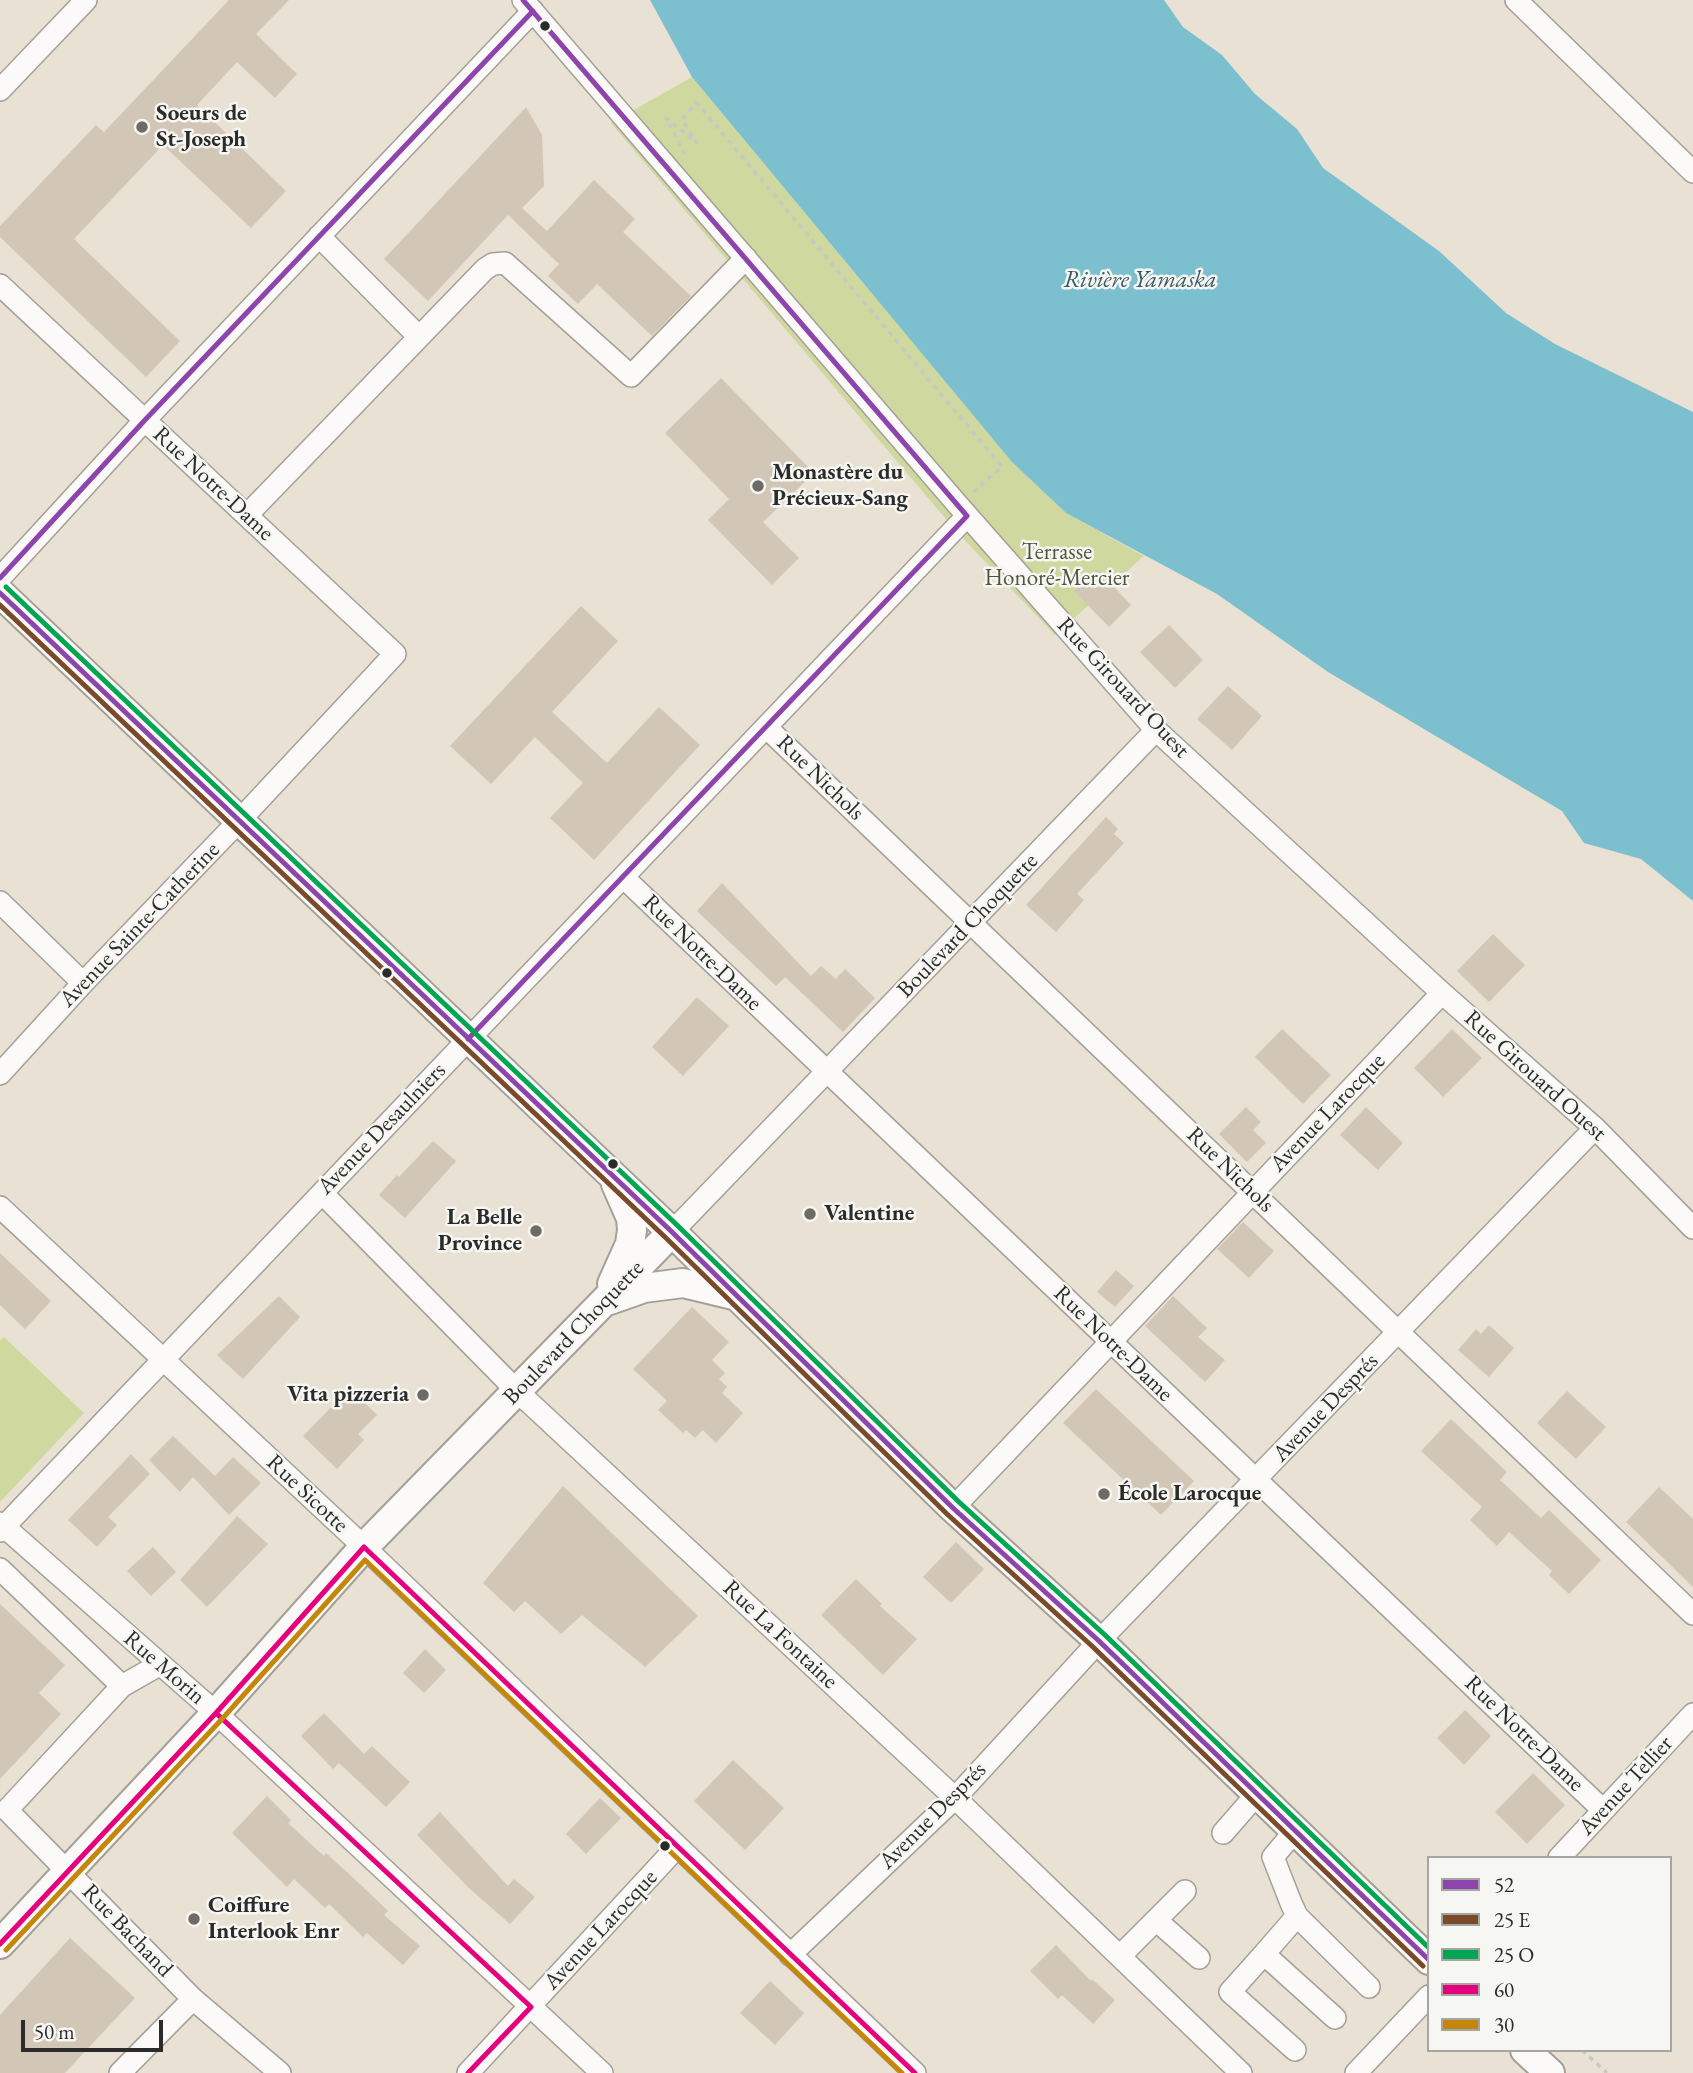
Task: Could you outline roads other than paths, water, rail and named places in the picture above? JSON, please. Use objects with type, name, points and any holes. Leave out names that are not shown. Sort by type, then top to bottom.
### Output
[{"type":"main road","points":[[0,593],[672,1232],[953,1508],[1099,1641],[1427,1958]]},
{"type":"main road","points":[[604,1303],[630,1244],[632,1230],[622,1194],[608,1171]]},
{"type":"main road","name":"Boulevard Choquette","points":[[0,1944],[216,1713],[364,1547],[672,1232]]},
{"type":"main road","points":[[604,1303],[644,1288],[683,1283],[738,1296]]},
{"type":"main road","points":[[1527,2052],[1550,2073]]},
{"type":"street","points":[[0,90],[86,0]]},
{"type":"street","points":[[1516,0],[1693,172]]},
{"type":"street","points":[[0,578],[319,236],[528,5]]},
{"type":"street","name":"Rue Girouard Ouest","points":[[528,5],[1156,730],[1442,993],[1595,1128],[1693,1228]]},
{"type":"street","points":[[319,236],[419,337]]},
{"type":"street","points":[[247,515],[485,269],[494,264],[505,263],[631,376],[746,258]]},
{"type":"street","name":"Rue Notre-Dame","points":[[0,285],[395,654]]},
{"type":"street","name":"Avenue Desaulniers","points":[[1,1527],[766,727],[963,510]]},
{"type":"street","name":"Avenue Sainte-Catherine","points":[[0,1074],[395,654]]},
{"type":"street","name":"Rue Nichols","points":[[766,727],[1693,1614]]},
{"type":"street","name":"Boulevard Choquette","points":[[672,1232],[1156,730]]},
{"type":"street","name":"Rue Notre-Dame","points":[[623,877],[1603,1810]]},
{"type":"street","points":[[0,902],[83,983]]},
{"type":"street","name":"Avenue Larocque","points":[[953,1508],[1442,993]]},
{"type":"street","name":"Avenue Després","points":[[790,1955],[955,1798],[1099,1641],[1595,1128]]},
{"type":"street","name":"Rue La Fontaine","points":[[321,1193],[518,1392],[955,1798],[1241,2073]]},
{"type":"street","name":"Rue Sicotte","points":[[0,1207],[364,1547],[915,2073]]},
{"type":"street","name":"Rue Morin","points":[[1,1527],[216,1713],[602,2073]]},
{"type":"street","points":[[0,1569],[121,1686],[159,1665]]},
{"type":"street","name":"Rue Bachand","points":[[121,1686],[7,1811],[193,1999],[280,2073]]},
{"type":"street","name":"Avenue Tellier","points":[[1561,1856],[1693,1714]]},
{"type":"street","points":[[1223,1833],[1257,1794]]},
{"type":"street","points":[[1295,1831],[1273,1857],[1297,1916],[1369,1987]]},
{"type":"street","name":"Avenue Larocque","points":[[468,2073],[677,1847]]},
{"type":"street","points":[[1120,1956],[1185,1891]]},
{"type":"street","points":[[1295,2050],[1230,1992],[1297,1916]]},
{"type":"street","points":[[1156,1920],[1199,1958]]},
{"type":"street","points":[[1265,1954],[1335,2018]]},
{"type":"street","points":[[1356,2073],[1427,1998]]},
{"type":"street","points":[[120,2073],[193,1999]]},
{"type":"water","name":"Rivière Yamaska","points":[[650,0],[1164,0],[1183,27],[1222,55],[1255,94],[1297,129],[1323,168],[1439,251],[1506,313],[1555,344],[1693,412],[1693,901],[1641,859],[1584,843],[1562,811],[1328,672],[1217,594],[1066,513],[1012,462],[692,77]]},
{"type":"place","name":"Soeurs de St-Joseph","points":[[142,127]]},
{"type":"place","name":"Monastère du Précieux-Sang","points":[[758,486]]},
{"type":"place","name":"Valentine","points":[[810,1214]]},
{"type":"place","name":"La Belle Province","points":[[536,1231]]},
{"type":"place","name":"Vita pizzeria","points":[[423,1395]]},
{"type":"place","name":"École Larocque","points":[[1104,1494]]},
{"type":"place","name":"Coiffure Interlook Enr","points":[[194,1919]]},
{"type":"park label","name":"Terrasse Honoré-Mercier","points":[[1057,566]]}]
